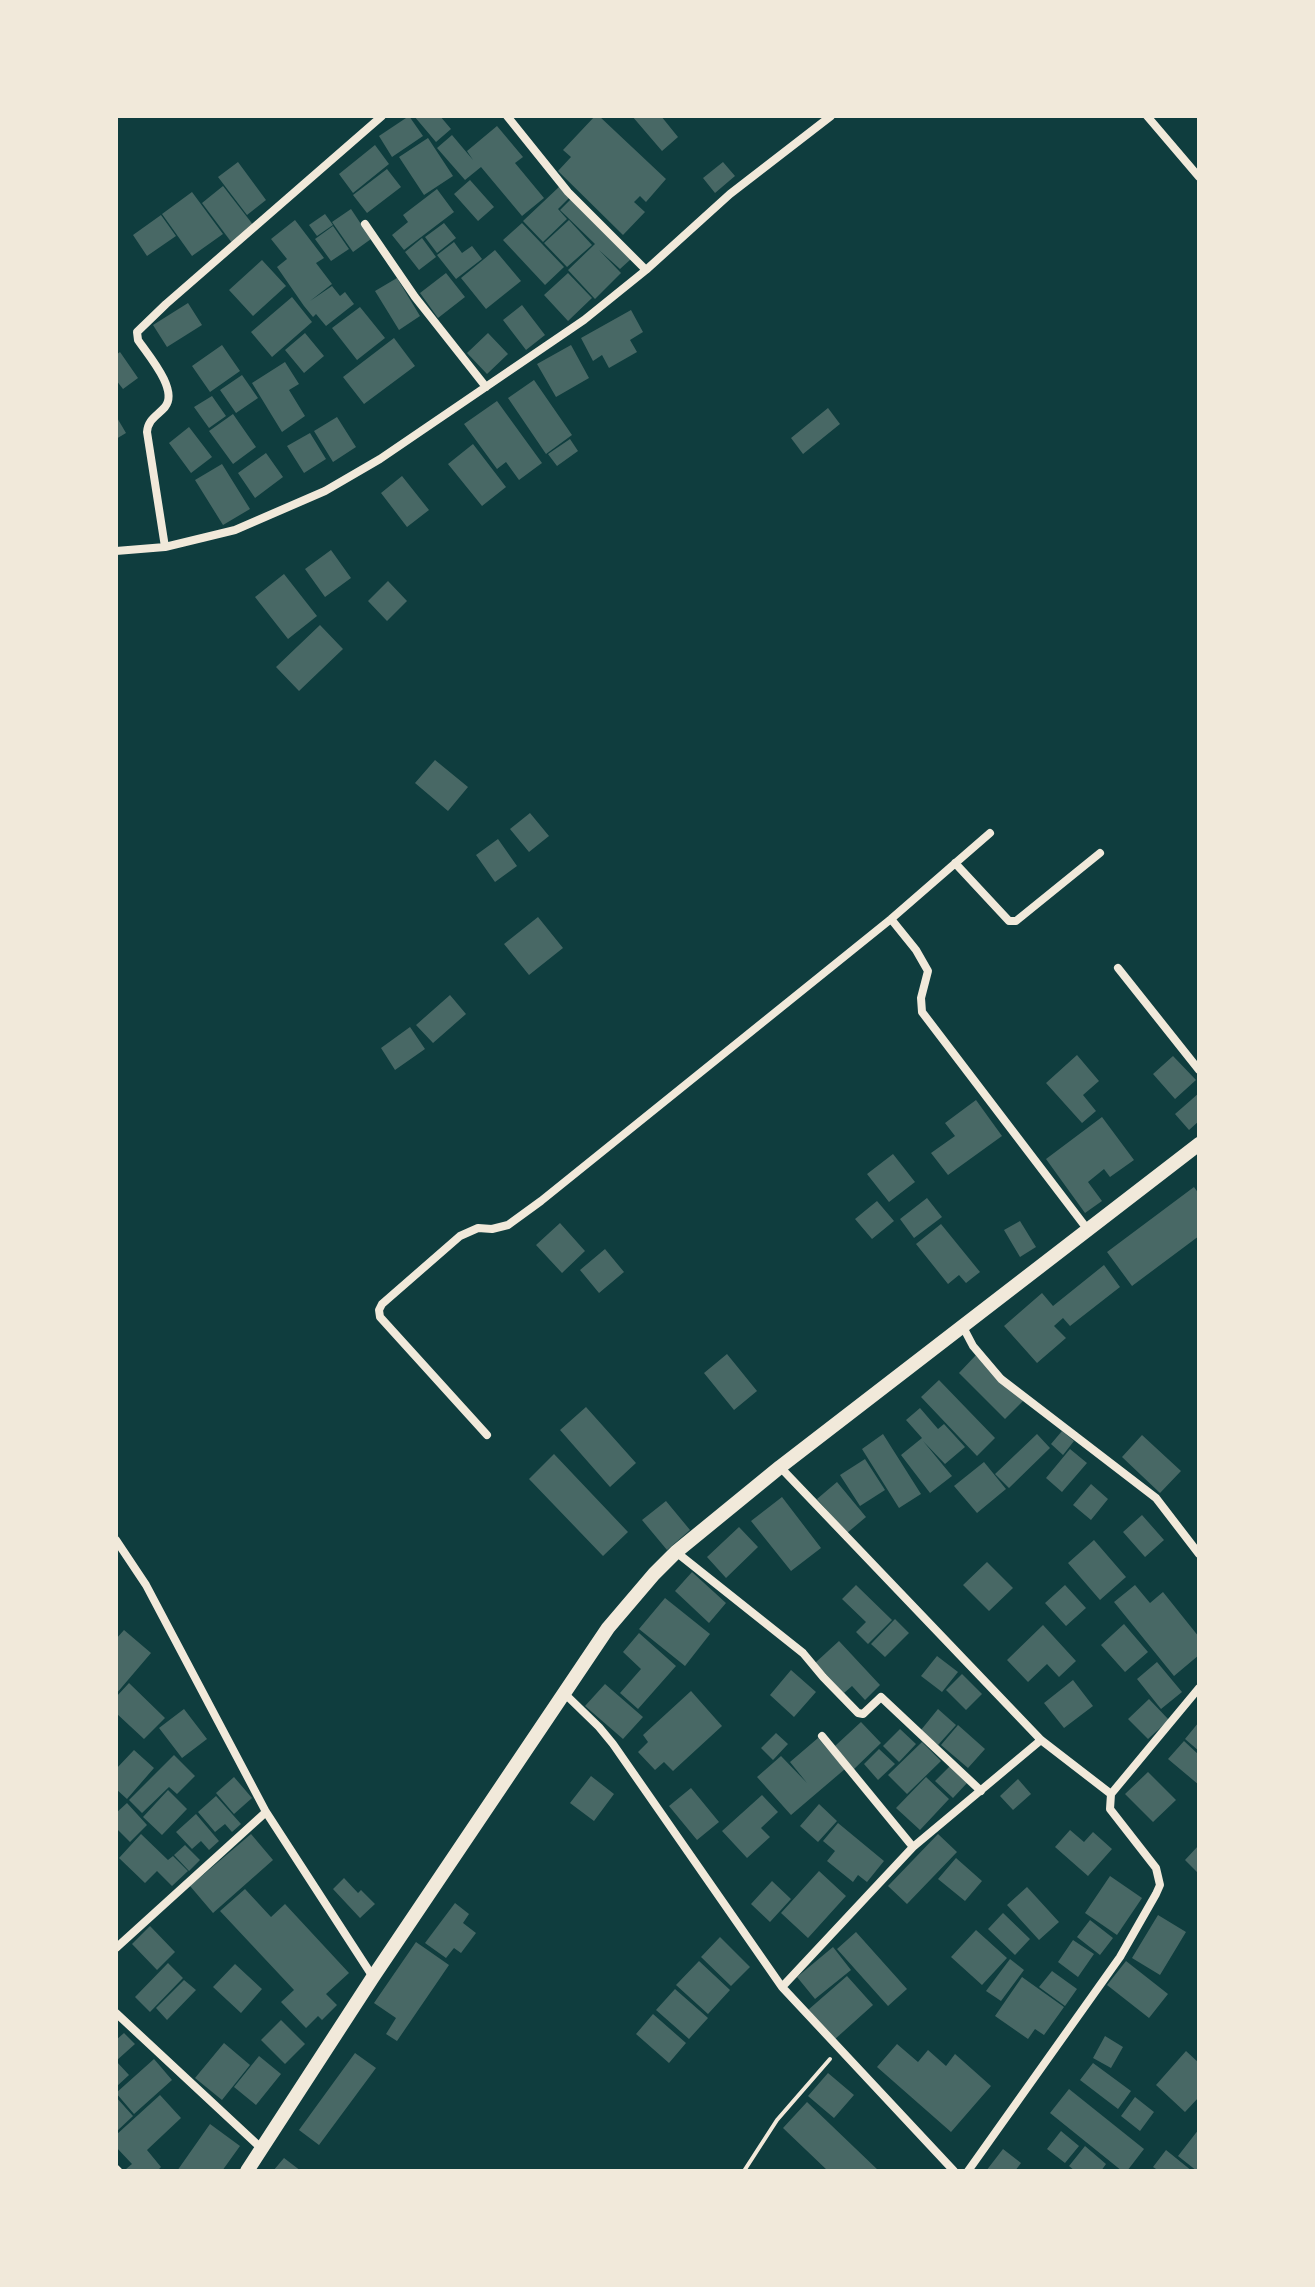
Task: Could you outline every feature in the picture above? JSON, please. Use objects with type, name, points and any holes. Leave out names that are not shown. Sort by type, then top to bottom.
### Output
[{"type":"street","points":[[165,547],[147,432],[151,420],[167,405],[169,392],[138,340],[137,332],[382,116]]},
{"type":"street","points":[[507,116],[568,192],[646,270]]},
{"type":"street","points":[[116,551],[165,547],[235,530],[325,491],[380,459],[584,320],[646,270],[730,194],[831,116]]},
{"type":"street","points":[[1147,116],[1199,177]]},
{"type":"street","points":[[365,224],[415,297],[486,387]]},
{"type":"street","points":[[487,1435],[380,1317],[382,1304],[460,1236],[478,1228],[508,1225],[541,1201],[891,919],[990,833]]},
{"type":"street","points":[[955,863],[1009,921],[1016,921],[1100,853]]},
{"type":"street","points":[[891,919],[928,971],[921,998],[922,1012],[1088,1230]]},
{"type":"street","points":[[1118,968],[1199,1070]]},
{"type":"street","points":[[247,2171],[373,1977],[621,1611],[676,1552],[780,1467],[1199,1144]]},
{"type":"street","points":[[963,1327],[973,1346],[1001,1379],[1156,1498],[1199,1554]]},
{"type":"street","points":[[780,1467],[1041,1740],[1111,1794]]},
{"type":"street","points":[[118,1546],[146,1585],[266,1812],[373,1977]]},
{"type":"street","points":[[676,1552],[803,1653],[858,1713],[863,1714],[882,1698],[981,1791]]},
{"type":"street","points":[[968,2171],[1120,1957],[1160,1885],[1156,1868],[1110,1809],[1111,1794],[1199,1688]]},
{"type":"street","points":[[564,1693],[613,1744],[782,1987],[954,2171]]},
{"type":"street","points":[[822,1736],[913,1847]]},
{"type":"street","points":[[782,1987],[913,1847],[1041,1740]]},
{"type":"street","points":[[116,1948],[266,1812]]},
{"type":"street","points":[[116,2013],[261,2148]]},
{"type":"path","points":[[744,2171],[777,2120],[840,2049]]},
{"type":"path","points":[[116,2166],[121,2171]]},
{"type":"building","points":[[409,116],[423,136],[392,157],[379,136]]},
{"type":"building","points":[[414,116],[440,116],[451,129],[436,142]]},
{"type":"building","points":[[595,116],[599,116],[666,179],[646,202],[640,196],[634,202],[645,212],[623,235],[558,171],[571,157],[563,150]]},
{"type":"building","points":[[632,116],[661,116],[678,137],[662,151]]},
{"type":"building","points":[[497,126],[523,157],[515,163],[544,198],[522,216],[481,167],[465,180],[437,148],[452,135],[473,160],[467,151]]},
{"type":"building","points":[[428,138],[453,176],[424,195],[399,157]]},
{"type":"building","points":[[375,145],[389,164],[353,193],[339,174]]},
{"type":"building","points":[[238,162],[266,200],[247,215],[218,177]]},
{"type":"building","points":[[723,162],[735,176],[715,193],[703,178]]},
{"type":"building","points":[[387,169],[401,187],[367,213],[353,195]]},
{"type":"building","points":[[470,180],[494,207],[478,221],[454,194]]},
{"type":"building","points":[[223,186],[254,226],[232,243],[202,203]]},
{"type":"building","points":[[560,186],[570,197],[558,209],[567,219],[543,242],[523,221]]},
{"type":"building","points":[[437,189],[454,212],[404,250],[392,235],[408,222],[403,215]]},
{"type":"building","points":[[192,192],[223,234],[192,256],[162,214]]},
{"type":"building","points":[[571,199],[631,259],[620,269],[599,250],[621,273],[595,299],[568,270],[595,244],[560,210]]},
{"type":"building","points":[[351,209],[371,239],[353,252],[332,222]]},
{"type":"building","points":[[325,214],[333,225],[317,236],[309,225]]},
{"type":"building","points":[[161,215],[176,236],[147,256],[133,235]]},
{"type":"building","points":[[295,220],[324,258],[316,263],[332,284],[310,301],[332,286],[340,296],[345,292],[354,304],[326,326],[316,314],[313,317],[277,267],[287,259],[271,239]]},
{"type":"building","points":[[569,220],[592,245],[567,267],[544,243]]},
{"type":"building","points":[[444,223],[456,238],[437,253],[425,237]]},
{"type":"building","points":[[522,223],[564,267],[545,285],[503,240]]},
{"type":"building","points":[[333,226],[349,249],[331,261],[315,239]]},
{"type":"building","points":[[422,238],[436,257],[419,270],[405,252]]},
{"type":"building","points":[[454,242],[462,253],[472,246],[482,259],[456,279],[437,255]]},
{"type":"building","points":[[495,250],[521,281],[486,309],[461,278]]},
{"type":"building","points":[[262,260],[286,286],[253,316],[229,290]]},
{"type":"building","points":[[446,273],[465,297],[438,318],[420,293]]},
{"type":"building","points":[[568,273],[592,298],[568,321],[544,295]]},
{"type":"building","points":[[397,278],[420,316],[399,330],[375,291]]},
{"type":"building","points":[[292,297],[312,322],[272,357],[251,332]]},
{"type":"building","points":[[188,303],[202,325],[167,347],[153,325]]},
{"type":"building","points":[[522,305],[545,335],[526,350],[503,320]]},
{"type":"building","points":[[360,307],[385,338],[357,360],[332,328]]},
{"type":"building","points":[[631,310],[643,332],[630,340],[637,352],[609,368],[602,355],[593,361],[581,338]]},
{"type":"building","points":[[305,333],[324,356],[304,373],[285,350]]},
{"type":"building","points":[[488,333],[508,354],[487,374],[467,353]]},
{"type":"building","points":[[394,338],[415,366],[364,404],[343,377]]},
{"type":"building","points":[[222,345],[240,371],[210,392],[192,366]]},
{"type":"building","points":[[571,345],[589,378],[556,397],[537,364]]},
{"type":"building","points":[[120,352],[138,378],[123,389],[116,380],[116,355]]},
{"type":"building","points":[[285,362],[299,384],[289,390],[305,416],[282,432],[252,383]]},
{"type":"building","points":[[242,375],[258,398],[236,413],[220,390]]},
{"type":"building","points":[[534,380],[572,435],[546,454],[508,398]]},
{"type":"building","points":[[212,396],[226,416],[209,428],[194,407]]},
{"type":"building","points":[[497,401],[542,463],[519,480],[506,462],[497,469],[464,424]]},
{"type":"building","points":[[828,408],[840,424],[803,454],[791,438]]},
{"type":"building","points":[[233,414],[256,447],[233,464],[209,431]]},
{"type":"building","points":[[116,416],[126,433],[116,439]]},
{"type":"building","points":[[337,417],[356,447],[333,462],[314,431]]},
{"type":"building","points":[[189,427],[212,457],[191,473],[169,443]]},
{"type":"building","points":[[310,433],[326,459],[304,473],[287,446]]},
{"type":"building","points":[[570,439],[578,451],[557,466],[548,454]]},
{"type":"building","points":[[473,444],[506,487],[482,506],[448,464]]},
{"type":"building","points":[[266,453],[283,477],[255,498],[238,473]]},
{"type":"building","points":[[222,464],[250,509],[223,525],[195,480]]},
{"type":"building","points":[[402,476],[429,510],[407,527],[381,493]]},
{"type":"building","points":[[331,550],[351,578],[325,597],[305,569]]},
{"type":"building","points":[[284,574],[317,616],[288,639],[255,597]]},
{"type":"building","points":[[388,581],[407,601],[387,621],[368,601]]},
{"type":"building","points":[[320,625],[343,649],[299,691],[276,667]]},
{"type":"building","points":[[435,760],[468,787],[448,811],[415,783]]},
{"type":"building","points":[[530,813],[549,836],[529,852],[510,829]]},
{"type":"building","points":[[498,839],[517,866],[495,882],[476,855]]},
{"type":"building","points":[[538,917],[563,948],[529,975],[504,944]]},
{"type":"building","points":[[450,995],[466,1014],[433,1043],[416,1025]]},
{"type":"building","points":[[410,1027],[425,1049],[395,1070],[381,1048]]},
{"type":"building","points":[[1077,1055],[1099,1081],[1083,1095],[1096,1111],[1082,1123],[1046,1083]]},
{"type":"building","points":[[1173,1056],[1196,1080],[1175,1099],[1153,1074]]},
{"type":"building","points":[[1199,1093],[1199,1121],[1189,1130],[1175,1114]]},
{"type":"building","points":[[976,1100],[1002,1136],[948,1175],[931,1153],[955,1136],[945,1123]]},
{"type":"building","points":[[1102,1117],[1134,1160],[1110,1177],[1104,1169],[1088,1182],[1102,1201],[1085,1213],[1046,1159]]},
{"type":"building","points":[[893,1154],[915,1182],[889,1202],[867,1174]]},
{"type":"building","points":[[1194,1187],[1199,1194],[1199,1236],[1132,1286],[1107,1252]]},
{"type":"building","points":[[927,1198],[942,1217],[914,1238],[900,1219]]},
{"type":"building","points":[[877,1201],[894,1221],[872,1239],[855,1219]]},
{"type":"building","points":[[1020,1221],[1036,1247],[1020,1257],[1004,1230]]},
{"type":"building","points":[[560,1223],[585,1251],[562,1273],[536,1245]]},
{"type":"building","points":[[941,1224],[980,1272],[966,1283],[959,1275],[948,1284],[916,1244]]},
{"type":"building","points":[[605,1249],[624,1272],[599,1293],[580,1270]]},
{"type":"building","points":[[1104,1265],[1120,1287],[1070,1326],[1063,1318],[1054,1326],[1066,1338],[1037,1363],[1004,1326],[1042,1293],[1053,1306]]},
{"type":"building","points":[[727,1354],[757,1391],[734,1410],[704,1373]]},
{"type":"building","points":[[976,1355],[1023,1401],[1005,1419],[959,1373]]},
{"type":"building","points":[[939,1380],[995,1438],[977,1456],[921,1397]]},
{"type":"building","points":[[586,1407],[636,1463],[610,1487],[560,1430]]},
{"type":"building","points":[[920,1408],[938,1429],[944,1424],[965,1447],[945,1464],[923,1441],[952,1476],[930,1493],[901,1455],[922,1438],[906,1420]]},
{"type":"building","points":[[1062,1431],[1074,1441],[1063,1455],[1051,1444]]},
{"type":"building","points":[[883,1434],[921,1494],[899,1508],[862,1449]]},
{"type":"building","points":[[1037,1434],[1050,1448],[1009,1488],[995,1474]]},
{"type":"building","points":[[1142,1435],[1181,1471],[1160,1493],[1122,1457]]},
{"type":"building","points":[[1070,1449],[1087,1463],[1062,1492],[1046,1478]]},
{"type":"building","points":[[554,1454],[628,1532],[603,1556],[529,1479]]},
{"type":"building","points":[[865,1459],[885,1490],[860,1506],[840,1475]]},
{"type":"building","points":[[984,1462],[1006,1489],[977,1513],[954,1486]]},
{"type":"building","points":[[837,1482],[866,1517],[847,1533],[817,1499]]},
{"type":"building","points":[[1091,1484],[1108,1499],[1091,1520],[1073,1505]]},
{"type":"building","points":[[782,1497],[821,1548],[791,1571],[751,1521]]},
{"type":"building","points":[[666,1501],[690,1530],[667,1550],[642,1520]]},
{"type":"building","points":[[1142,1515],[1164,1540],[1145,1557],[1123,1532]]},
{"type":"building","points":[[739,1527],[758,1547],[726,1578],[707,1557]]},
{"type":"building","points":[[1094,1540],[1126,1577],[1100,1600],[1068,1563]]},
{"type":"building","points":[[987,1562],[1013,1588],[989,1611],[963,1585]]},
{"type":"building","points":[[692,1572],[726,1603],[709,1623],[675,1591]]},
{"type":"building","points":[[856,1585],[892,1620],[868,1644],[856,1632],[866,1622],[842,1599]]},
{"type":"building","points":[[1065,1585],[1086,1608],[1066,1626],[1045,1603]]},
{"type":"building","points":[[1135,1585],[1150,1603],[1163,1592],[1199,1637],[1199,1655],[1174,1676],[1114,1602]]},
{"type":"building","points":[[665,1598],[710,1634],[685,1666],[639,1629]]},
{"type":"building","points":[[895,1619],[909,1633],[885,1657],[871,1644]]},
{"type":"building","points":[[1124,1624],[1148,1652],[1125,1672],[1101,1645]]},
{"type":"building","points":[[1043,1625],[1076,1661],[1059,1677],[1047,1664],[1028,1682],[1007,1660]]},
{"type":"building","points":[[124,1630],[151,1653],[116,1694],[116,1639]]},
{"type":"building","points":[[639,1633],[676,1666],[638,1709],[620,1693],[641,1669],[623,1652]]},
{"type":"building","points":[[839,1641],[880,1685],[865,1700],[852,1686],[844,1693],[815,1663]]},
{"type":"building","points":[[937,1656],[958,1672],[942,1692],[921,1676]]},
{"type":"building","points":[[1157,1662],[1182,1692],[1161,1709],[1137,1679]]},
{"type":"building","points":[[791,1670],[816,1692],[794,1717],[770,1695]]},
{"type":"building","points":[[962,1674],[982,1694],[966,1710],[946,1690]]},
{"type":"building","points":[[1073,1680],[1093,1706],[1064,1728],[1044,1703]]},
{"type":"building","points":[[129,1683],[165,1718],[144,1739],[116,1713],[116,1697]]},
{"type":"building","points":[[605,1684],[643,1717],[623,1739],[585,1706]]},
{"type":"building","points":[[691,1691],[722,1726],[673,1771],[664,1762],[655,1770],[638,1752],[648,1742],[643,1735]]},
{"type":"building","points":[[1149,1699],[1169,1720],[1148,1739],[1128,1719]]},
{"type":"building","points":[[184,1709],[207,1739],[182,1758],[159,1728]]},
{"type":"building","points":[[938,1709],[956,1725],[938,1745],[921,1730]]},
{"type":"building","points":[[861,1722],[881,1743],[853,1770],[835,1746]]},
{"type":"building","points":[[1199,1722],[1199,1751],[1185,1739]]},
{"type":"building","points":[[958,1725],[985,1749],[968,1768],[941,1745]]},
{"type":"building","points":[[900,1729],[916,1744],[899,1762],[883,1746]]},
{"type":"building","points":[[776,1733],[788,1744],[773,1760],[761,1748]]},
{"type":"building","points":[[818,1738],[845,1769],[791,1815],[757,1777],[781,1756],[807,1783],[790,1762]]},
{"type":"building","points":[[1184,1741],[1199,1755],[1199,1785],[1168,1759]]},
{"type":"building","points":[[922,1742],[941,1761],[907,1794],[888,1775]]},
{"type":"building","points":[[879,1749],[895,1764],[878,1780],[864,1764]]},
{"type":"building","points":[[134,1750],[154,1768],[127,1799],[116,1789],[116,1769]]},
{"type":"building","points":[[174,1755],[195,1776],[177,1794],[169,1787],[142,1813],[129,1800]]},
{"type":"building","points":[[950,1766],[967,1783],[953,1798],[935,1781]]},
{"type":"building","points":[[1148,1772],[1176,1800],[1153,1822],[1125,1794]]},
{"type":"building","points":[[591,1776],[614,1794],[594,1821],[570,1803]]},
{"type":"building","points":[[234,1777],[252,1798],[234,1814],[216,1793]]},
{"type":"building","points":[[926,1777],[949,1799],[920,1830],[896,1808]]},
{"type":"building","points":[[1018,1779],[1031,1794],[1013,1810],[1000,1796]]},
{"type":"building","points":[[691,1788],[719,1822],[697,1840],[669,1806]]},
{"type":"building","points":[[168,1790],[187,1809],[162,1835],[143,1817]]},
{"type":"building","points":[[762,1795],[778,1812],[761,1828],[770,1837],[747,1858],[722,1831]]},
{"type":"building","points":[[216,1796],[241,1824],[232,1832],[225,1824],[215,1832],[198,1812]]},
{"type":"building","points":[[127,1803],[147,1825],[130,1842],[116,1828],[116,1813]]},
{"type":"building","points":[[819,1804],[837,1821],[818,1842],[800,1826]]},
{"type":"building","points":[[196,1814],[219,1841],[209,1850],[201,1841],[192,1849],[176,1832]]},
{"type":"building","points":[[838,1823],[884,1861],[867,1882],[858,1875],[853,1882],[827,1861],[835,1851],[823,1841]]},
{"type":"building","points":[[1070,1830],[1084,1842],[1093,1832],[1112,1849],[1088,1876],[1055,1847]]},
{"type":"building","points":[[141,1834],[168,1860],[173,1856],[188,1871],[172,1886],[157,1871],[145,1883],[119,1858]]},
{"type":"building","points":[[251,1834],[273,1860],[213,1913],[190,1886]]},
{"type":"building","points":[[938,1834],[957,1852],[907,1904],[888,1886]]},
{"type":"building","points":[[185,1845],[200,1860],[189,1871],[174,1855]]},
{"type":"building","points":[[1199,1845],[1199,1874],[1185,1860]]},
{"type":"building","points":[[956,1858],[982,1881],[965,1901],[938,1879]]},
{"type":"building","points":[[819,1871],[846,1896],[808,1938],[781,1913]]},
{"type":"building","points":[[1110,1876],[1142,1898],[1117,1935],[1085,1913]]},
{"type":"building","points":[[344,1878],[358,1893],[361,1890],[375,1904],[360,1918],[333,1889]]},
{"type":"building","points":[[772,1881],[791,1899],[770,1922],[751,1904]]},
{"type":"building","points":[[1027,1887],[1059,1922],[1039,1940],[1007,1905]]},
{"type":"building","points":[[245,1889],[271,1917],[285,1904],[349,1973],[326,1994],[337,2005],[322,2020],[318,2016],[306,2028],[281,2002],[294,1990],[220,1911]]},
{"type":"building","points":[[455,1903],[469,1914],[463,1923],[476,1933],[461,1953],[454,1948],[446,1958],[425,1943]]},
{"type":"building","points":[[1003,1913],[1030,1939],[1015,1955],[988,1929]]},
{"type":"building","points":[[1158,1915],[1186,1932],[1160,1975],[1132,1958]]},
{"type":"building","points":[[1090,1920],[1113,1938],[1100,1955],[1077,1937]]},
{"type":"building","points":[[150,1926],[175,1952],[157,1970],[132,1944]]},
{"type":"building","points":[[976,1930],[1007,1958],[982,1985],[951,1957]]},
{"type":"building","points":[[856,1932],[907,1989],[888,2006],[837,1949]]},
{"type":"building","points":[[720,1937],[750,1967],[731,1986],[701,1957]]},
{"type":"building","points":[[1073,1940],[1094,1954],[1078,1977],[1058,1962]]},
{"type":"building","points":[[416,1942],[449,1965],[397,2041],[386,2034],[396,2018],[374,2003]]},
{"type":"building","points":[[833,1947],[851,1970],[815,1999],[797,1977]]},
{"type":"building","points":[[1010,1959],[1024,1970],[1001,2001],[986,1991]]},
{"type":"building","points":[[699,1961],[730,1990],[708,2014],[676,1985]]},
{"type":"building","points":[[1126,1961],[1168,1994],[1149,2018],[1107,1985]]},
{"type":"building","points":[[168,1963],[183,1978],[150,2012],[135,1997]]},
{"type":"building","points":[[235,1964],[262,1989],[241,2013],[213,1987]]},
{"type":"building","points":[[1052,1971],[1077,1989],[1065,2006],[1039,1987]]},
{"type":"building","points":[[847,1976],[873,2005],[834,2040],[808,2010]]},
{"type":"building","points":[[1022,1977],[1064,2007],[1044,2035],[1035,2029],[1028,2039],[995,2016]]},
{"type":"building","points":[[184,1980],[196,1990],[167,2020],[156,2008]]},
{"type":"building","points":[[675,1989],[708,2018],[689,2039],[656,2010]]},
{"type":"building","points":[[653,2014],[686,2043],[669,2063],[636,2034]]},
{"type":"building","points":[[281,2020],[305,2044],[285,2064],[261,2040]]},
{"type":"building","points":[[124,2033],[135,2044],[116,2061],[116,2040]]},
{"type":"building","points":[[1105,2036],[1123,2047],[1111,2068],[1093,2058]]},
{"type":"building","points":[[224,2043],[250,2065],[222,2100],[195,2078]]},
{"type":"building","points":[[897,2044],[918,2062],[928,2050],[946,2066],[955,2054],[991,2086],[951,2132],[877,2067]]},
{"type":"building","points":[[1186,2051],[1199,2063],[1199,2097],[1185,2112],[1156,2085]]},
{"type":"building","points":[[355,2053],[376,2068],[319,2145],[299,2130]]},
{"type":"building","points":[[259,2056],[281,2074],[256,2105],[234,2087]]},
{"type":"building","points":[[154,2059],[172,2080],[134,2114],[116,2093]]},
{"type":"building","points":[[116,2061],[129,2075],[116,2087]]},
{"type":"building","points":[[1093,2063],[1131,2091],[1118,2109],[1080,2080]]},
{"type":"building","points":[[828,2073],[854,2095],[834,2118],[808,2096]]},
{"type":"building","points":[[1069,2089],[1144,2149],[1127,2171],[1122,2171],[1050,2113]]},
{"type":"building","points":[[160,2095],[181,2118],[147,2150],[161,2167],[157,2171],[127,2171],[132,2164],[116,2147],[116,2135]]},
{"type":"building","points":[[116,2097],[133,2116],[116,2132]]},
{"type":"building","points":[[1135,2097],[1154,2112],[1140,2131],[1121,2116]]},
{"type":"building","points":[[807,2102],[879,2171],[828,2171],[783,2128]]},
{"type":"building","points":[[210,2124],[240,2146],[222,2171],[177,2171]]},
{"type":"building","points":[[1199,2129],[1199,2171],[1197,2171],[1178,2156]]},
{"type":"building","points":[[1061,2131],[1079,2146],[1065,2163],[1047,2149]]},
{"type":"building","points":[[1085,2146],[1106,2164],[1101,2171],[1075,2171],[1069,2166]]},
{"type":"building","points":[[1003,2149],[1021,2163],[1015,2171],[986,2171]]},
{"type":"building","points":[[1166,2150],[1192,2171],[1159,2171],[1153,2167]]},
{"type":"building","points":[[284,2158],[301,2171],[273,2171]]}]
